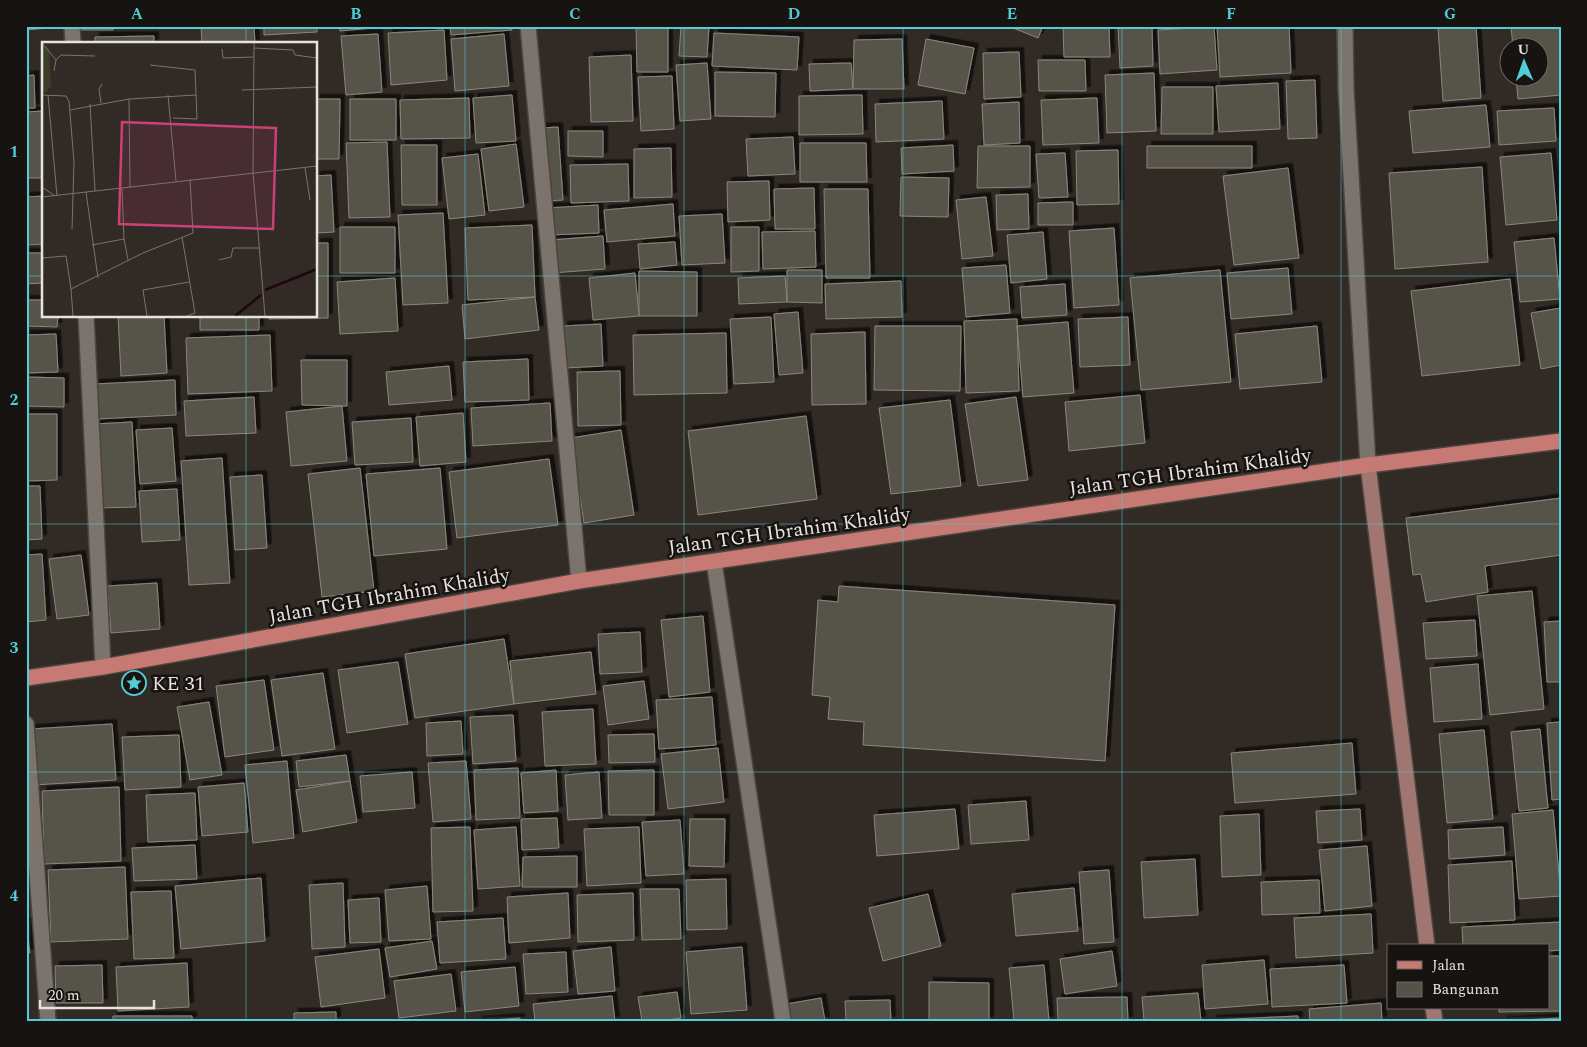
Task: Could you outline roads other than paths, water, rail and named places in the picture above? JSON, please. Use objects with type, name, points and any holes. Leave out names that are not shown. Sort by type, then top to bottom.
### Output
[{"type":"main road","name":"Jalan TGH Ibrahim Khalidy","points":[[26,678],[104,667],[578,581],[1368,464],[1561,441]]},
{"type":"main road","points":[[1368,464],[1427,944]]},
{"type":"street","points":[[72,26],[73,42]]},
{"type":"street","points":[[528,26],[578,581]]},
{"type":"street","points":[[1345,26],[1346,90],[1368,464]]},
{"type":"street","points":[[86,318],[104,667]]},
{"type":"street","points":[[714,562],[783,1021]]},
{"type":"street","points":[[26,724],[48,1021]]},
{"type":"place","name":"KE 31","points":[[134,683]]}]
